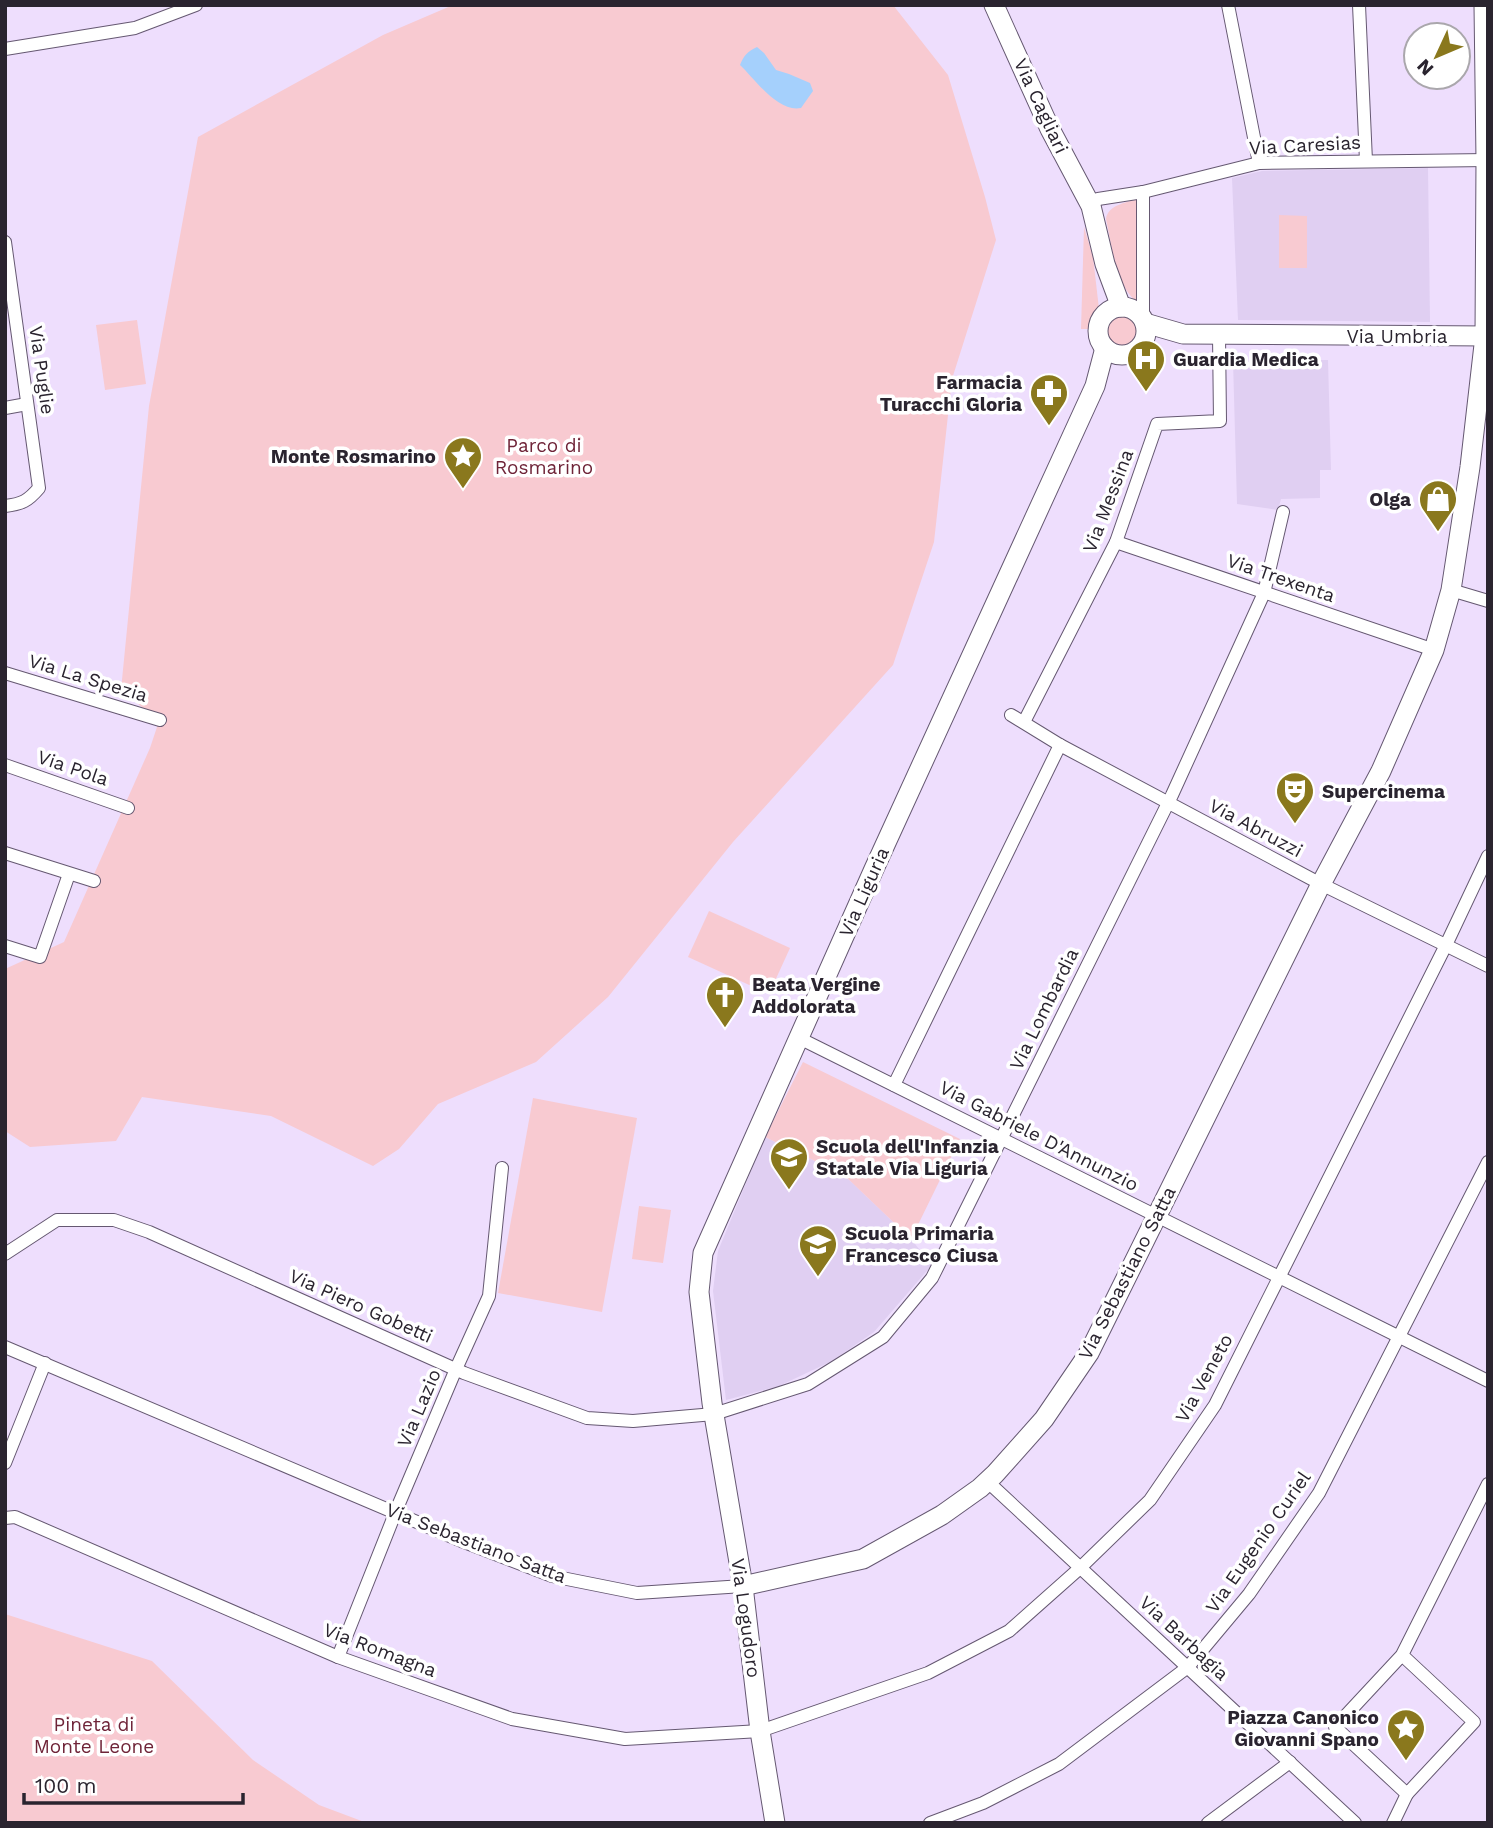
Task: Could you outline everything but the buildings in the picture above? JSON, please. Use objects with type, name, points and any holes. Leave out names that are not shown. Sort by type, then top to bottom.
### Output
[{"type":"street","points":[[158,5],[164,18]]},
{"type":"street","points":[[5,49],[135,28],[196,5]]},
{"type":"street","name":"Via Cagliari","points":[[994,5],[1050,129],[1091,206],[1105,264],[1112,311]]},
{"type":"street","points":[[1228,5],[1259,163]]},
{"type":"street","points":[[1359,5],[1366,161]]},
{"type":"street","name":"Via Sebastiano Satta","points":[[5,1347],[464,1542],[552,1576],[637,1593],[743,1586],[863,1559],[942,1515],[987,1481],[1044,1419],[1089,1353],[1321,884],[1381,771],[1434,650],[1451,590],[1486,336],[1484,5]]},
{"type":"street","name":"Via Caresias","points":[[1091,206],[1098,200],[1143,192],[1259,163],[1487,160]]},
{"type":"street","points":[[1143,192],[1145,339],[1121,351],[1100,341],[1099,324],[1112,311],[1129,308],[1144,321]]},
{"type":"street","name":"Via Puglie","points":[[5,242],[10,316],[27,404],[38,488],[29,500],[5,506]]},
{"type":"street","name":"Via Umbria","points":[[1144,321],[1183,334],[1486,336]]},
{"type":"street","name":"Via Umbria","points":[[1121,351],[1183,334]]},
{"type":"street","name":"Via Messina","points":[[1024,722],[1116,542],[1157,424],[1220,421],[1219,335]]},
{"type":"street","name":"Via Liguria","points":[[714,1414],[699,1292],[703,1253],[874,869],[1095,386],[1121,351]]},
{"type":"street","points":[[5,408],[27,404]]},
{"type":"street","name":"Via Lombardia","points":[[714,1414],[808,1384],[883,1337],[932,1278],[1168,803],[1264,593],[1283,512]]},
{"type":"street","name":"Via Trexenta","points":[[1116,542],[1434,650]]},
{"type":"street","points":[[1451,590],[1488,601]]},
{"type":"street","name":"Via La Spezia","points":[[5,673],[160,720]]},
{"type":"street","name":"Via Abruzzi","points":[[1011,715],[1060,745],[1321,884],[1488,966]]},
{"type":"street","points":[[894,1085],[1060,745]]},
{"type":"street","name":"Via Pola","points":[[5,765],[128,808]]},
{"type":"street","points":[[5,853],[93,881]]},
{"type":"street","name":"Via Veneto","points":[[760,1731],[928,1673],[1009,1631],[1080,1569],[1150,1500],[1215,1405],[1488,856]]},
{"type":"street","points":[[5,946],[40,957],[69,874]]},
{"type":"street","name":"Via Gabriele D'Annunzio","points":[[799,1038],[1488,1381]]},
{"type":"street","name":"Via Eugenio Curiel","points":[[930,1823],[983,1803],[1059,1763],[1188,1667],[1249,1594],[1319,1493],[1488,1162]]},
{"type":"street","name":"Via Lazio","points":[[338,1657],[396,1512],[489,1296],[502,1168]]},
{"type":"street","name":"Via Piero Gobetti","points":[[5,1254],[57,1220],[114,1220],[149,1232],[456,1369],[587,1418],[633,1421],[714,1414]]},
{"type":"street","points":[[5,1463],[44,1363]]},
{"type":"street","name":"Via Logudoro","points":[[714,1414],[743,1586],[760,1731],[775,1823]]},
{"type":"street","name":"Via Barbagia","points":[[987,1481],[1355,1823]]},
{"type":"street","points":[[1407,1794],[1335,1727],[1402,1655],[1488,1484]]},
{"type":"street","name":"Via Romagna","points":[[5,1518],[15,1517],[27,1522],[338,1657],[512,1719],[625,1739],[760,1731]]},
{"type":"street","points":[[1393,1823],[1407,1794],[1474,1722],[1402,1655]]},
{"type":"street","points":[[1208,1823],[1290,1762]]},
{"type":"shaded area","points":[[1428,168],[1430,322],[1238,320],[1232,178],[1262,171]]},
{"type":"shaded area","points":[[1328,360],[1331,470],[1320,470],[1320,498],[1281,499],[1278,510],[1237,504],[1233,361]]},
{"type":"shaded area","name":"Scuola Primaria Francesco Ciusa","points":[[765,1137],[844,1175],[911,1239],[932,1265],[874,1332],[832,1361],[779,1386],[726,1400],[713,1291],[718,1251]]},
{"type":"green space","name":"Parco di Rosmarino","points":[[453,5],[893,5],[948,75],[996,240],[952,379],[934,542],[893,665],[733,842],[608,997],[536,1062],[438,1104],[399,1149],[373,1166],[271,1116],[142,1097],[116,1141],[30,1147],[5,1131],[5,969],[64,942],[150,748],[159,721],[121,690],[149,406],[198,137],[383,35]]},
{"type":"green space","points":[[1142,198],[1142,304],[1133,299],[1121,279],[1106,219],[1115,207]]},
{"type":"green space","points":[[1279,215],[1307,216],[1307,268],[1279,268]]},
{"type":"green space","points":[[1084,227],[1093,257],[1099,309],[1092,329],[1081,329]]},
{"type":"green space","points":[[1122,314],[1134,319],[1139,331],[1134,343],[1122,348],[1110,343],[1105,331],[1110,319]]},
{"type":"green space","points":[[137,320],[146,384],[105,390],[96,325]]},
{"type":"green space","points":[[709,911],[790,948],[769,994],[688,957]]},
{"type":"green space","points":[[803,1062],[960,1139],[911,1239],[844,1175],[765,1137]]},
{"type":"green space","points":[[533,1098],[637,1118],[602,1312],[498,1293]]},
{"type":"green space","points":[[639,1206],[671,1210],[663,1263],[632,1259]]},
{"type":"green space","name":"Pineta di Monte Leone","points":[[5,1614],[152,1661],[253,1760],[319,1805],[367,1823],[5,1823]]},
{"type":"water","points":[[757,47],[776,70],[810,83],[813,91],[801,108],[792,108],[776,100],[740,65],[746,54]]},
{"type":"place","name":"Guardia Medica","points":[[1146,393]]},
{"type":"place","name":"Farmacia Turacchi Gloria","points":[[1049,427]]},
{"type":"place","name":"Monte Rosmarino","points":[[463,490]]},
{"type":"place","name":"Olga","points":[[1438,533]]},
{"type":"place","name":"Supercinema","points":[[1295,825]]},
{"type":"place","name":"Beata Vergine Addolorata","points":[[725,1029]]},
{"type":"place","name":"Scuola dell'Infanzia Statale Via Liguria","points":[[789,1191]]},
{"type":"place","name":"Scuola Primaria Francesco Ciusa","points":[[818,1278]]},
{"type":"place","name":"Piazza Canonico Giovanni Spano","points":[[1406,1762]]}]
